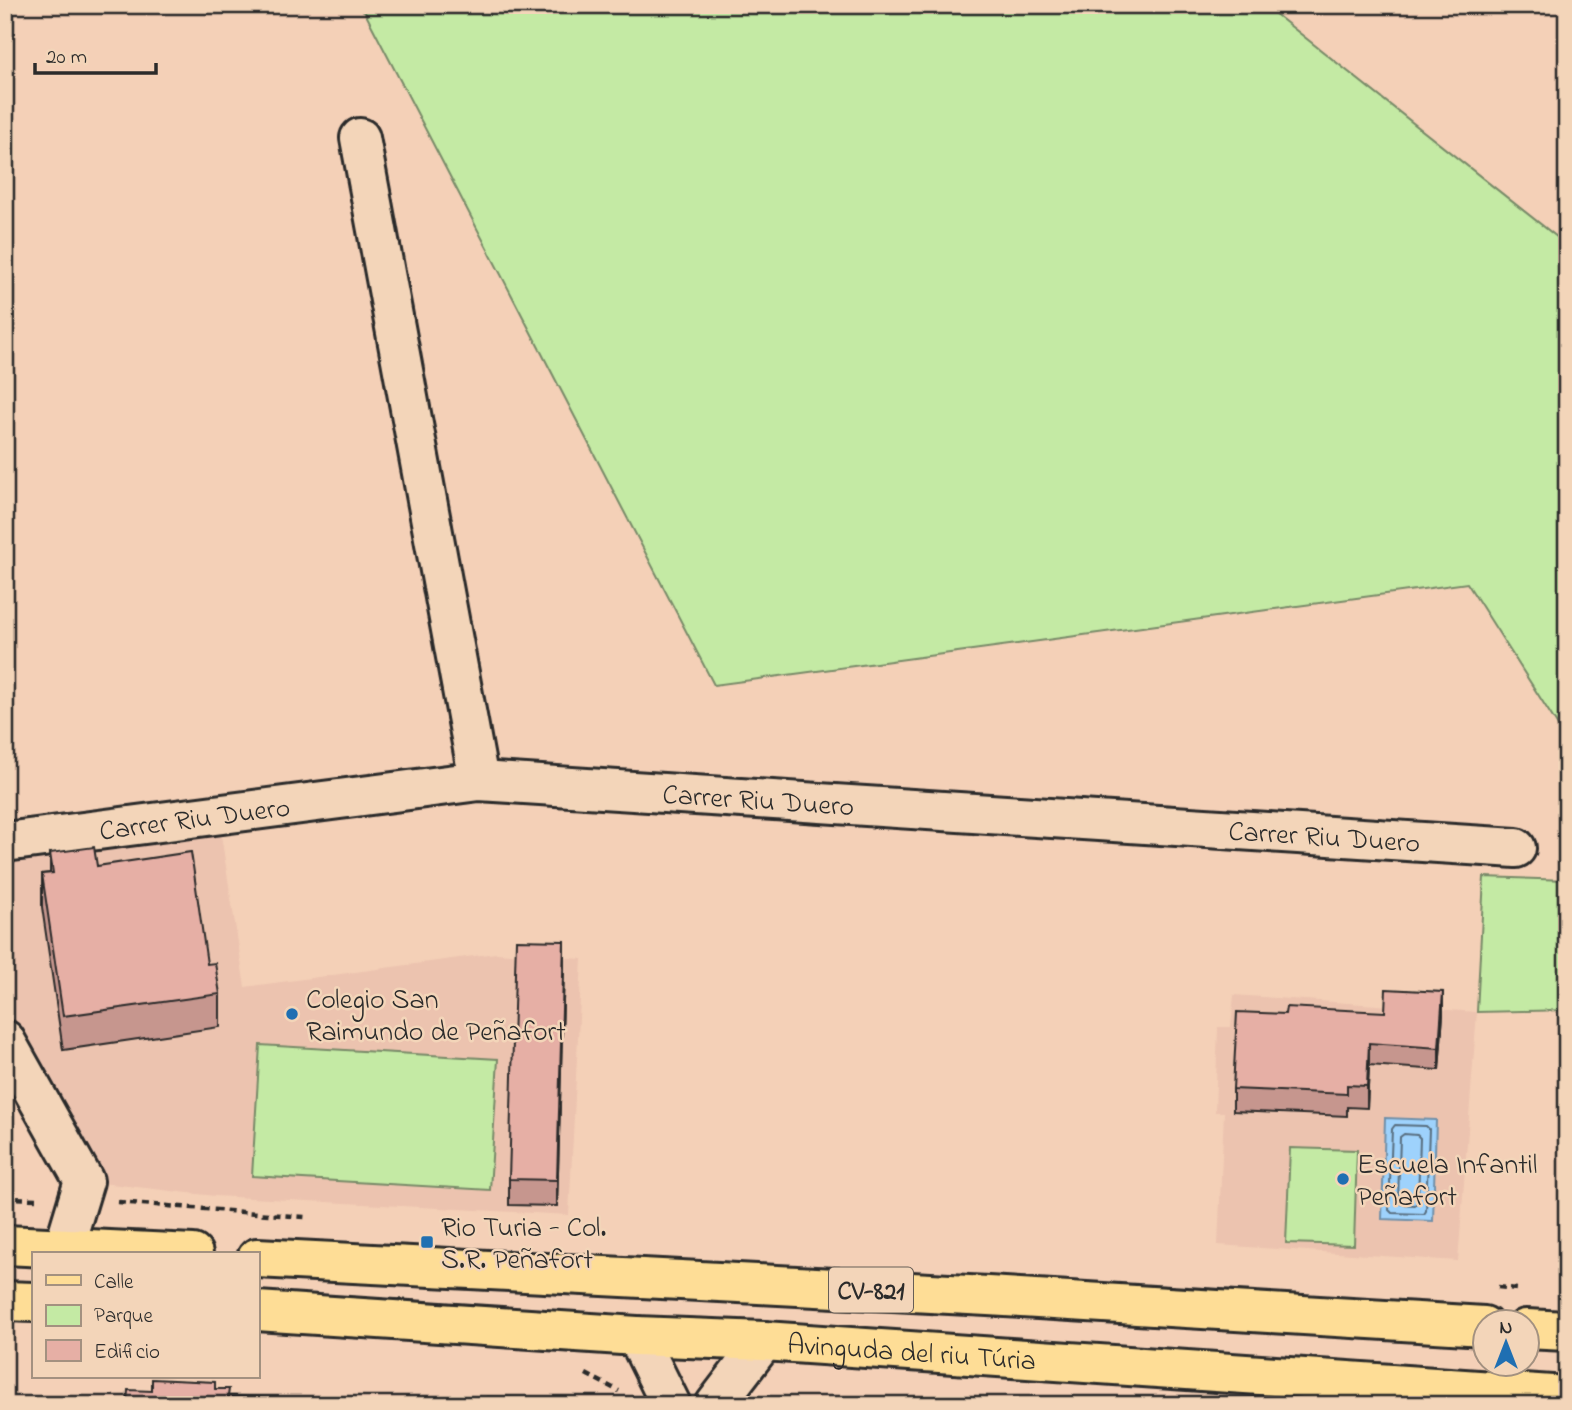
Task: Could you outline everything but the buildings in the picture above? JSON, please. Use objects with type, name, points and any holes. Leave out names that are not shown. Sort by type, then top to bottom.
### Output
[{"type":"main road","points":[[5,1245],[156,1252]]},
{"type":"main road","name":"Avinguda del riu Túria","points":[[259,1258],[1002,1297],[1470,1325]]},
{"type":"main road","points":[[5,1301],[32,1302]]},
{"type":"main road","name":"Avinguda del riu Túria","points":[[259,1311],[637,1336],[764,1341],[1567,1395]]},
{"type":"main road","points":[[1540,1330],[1567,1331]]},
{"type":"street","points":[[360,138],[479,781]]},
{"type":"street","name":"Carrer Riu Duero","points":[[5,842],[479,781],[1516,848]]},
{"type":"street","points":[[5,1040],[84,1181],[64,1247]]},
{"type":"street","points":[[637,1336],[671,1405]]},
{"type":"street","points":[[715,1405],[764,1341]]},
{"type":"shaded area","name":"Colegio San Raimundo de Peñafort","points":[[218,816],[245,987],[496,953],[582,959],[569,1215],[215,1196],[84,1181],[5,1040],[5,842]]},
{"type":"shaded area","name":"Escuela Infantil Peñafort","points":[[1234,995],[1477,1012],[1458,1261],[1218,1245],[1224,1112],[1215,1112],[1218,1027],[1231,1027]]},
{"type":"green space","points":[[361,5],[1264,5],[1567,245],[1567,740],[1467,583],[714,685]]},
{"type":"green space","points":[[1484,877],[1567,880],[1567,1010],[1477,1012]]},
{"type":"green space","points":[[260,1045],[498,1059],[490,1190],[252,1176]]},
{"type":"green space","points":[[1290,1148],[1357,1150],[1354,1245],[1286,1243]]},
{"type":"water","points":[[1385,1118],[1436,1120],[1433,1221],[1382,1219]]},
{"type":"place","name":"Colegio San Raimundo de Peñafort","points":[[292,1014]]},
{"type":"place","name":"Escuela Infantil Peñafort","points":[[1343,1179]]},
{"type":"place","name":"Rio Turia - Col. S.R. Peñafort","points":[[427,1242]]}]
